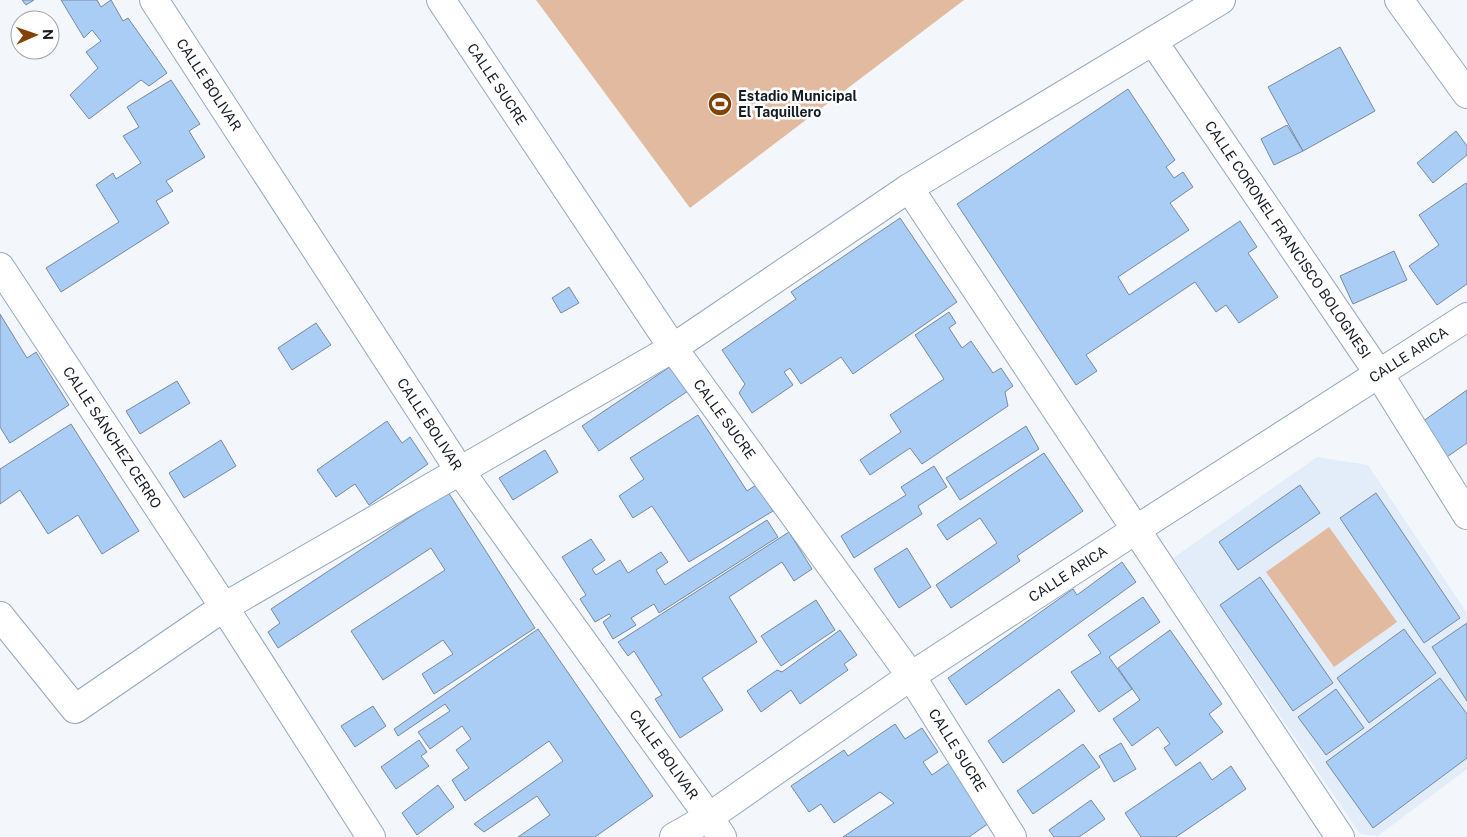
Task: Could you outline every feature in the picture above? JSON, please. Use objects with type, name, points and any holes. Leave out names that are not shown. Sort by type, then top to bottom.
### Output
[{"type":"street","name":"CALLE BOLIVAR","points":[[154,0],[460,471],[715,827]]},
{"type":"street","name":"CALLE SUCRE","points":[[441,0],[673,348],[911,676],[1012,837]]},
{"type":"street","points":[[0,616],[75,709],[224,608],[673,348],[909,188],[1221,0]]},
{"type":"street","points":[[1399,0],[1467,94]]},
{"type":"street","name":"CALLE CORONEL FRANCISCO BOLOGNESI","points":[[1153,41],[1378,374],[1467,515]]},
{"type":"street","points":[[909,188],[1340,837]]},
{"type":"street","name":"CALLE SÁNCHEZ CERRO","points":[[0,267],[224,608],[371,837]]},
{"type":"street","name":"CALLE ARICA","points":[[674,837],[715,827],[911,676],[1136,529],[1467,318]]},
{"type":"shaded area","name":"Estadio Municipal El Taquillero","points":[[536,0],[964,0],[690,208]]},
{"type":"shaded area","points":[[1317,457],[1368,465],[1467,613],[1467,769],[1378,836],[1360,834],[1173,558]]},
{"type":"shaded area","points":[[1329,527],[1397,622],[1334,667],[1266,572]]},
{"type":"building","points":[[22,0],[34,0],[26,5]]},
{"type":"building","points":[[61,0],[97,0],[101,7],[111,0],[123,21],[128,18],[167,73],[149,86],[141,80],[89,119],[70,95],[98,68],[86,52],[101,41],[92,30],[84,38]]},
{"type":"building","points":[[1340,47],[1375,111],[1303,151],[1268,87]]},
{"type":"building","points":[[171,80],[200,124],[189,131],[205,157],[166,181],[173,191],[156,201],[169,223],[61,292],[46,268],[119,222],[96,185],[113,173],[116,179],[141,163],[123,136],[139,127],[127,107]]},
{"type":"building","points":[[1128,89],[1175,160],[1166,167],[1174,178],[1183,172],[1193,187],[1170,203],[1189,230],[1118,277],[1129,295],[1240,221],[1257,247],[1248,253],[1278,297],[1239,323],[1226,305],[1216,312],[1195,282],[1086,355],[1097,371],[1076,385],[957,204]]},
{"type":"building","points":[[1287,125],[1303,151],[1274,165],[1261,139]]},
{"type":"building","points":[[1456,131],[1467,146],[1467,155],[1433,183],[1417,163]]},
{"type":"building","points":[[1466,183],[1467,284],[1437,305],[1409,266],[1439,245],[1419,215]]},
{"type":"building","points":[[900,218],[957,302],[853,374],[841,357],[801,384],[790,368],[784,372],[793,385],[752,413],[739,393],[745,384],[722,350],[796,299],[791,292]]},
{"type":"building","points":[[1394,251],[1407,280],[1353,304],[1340,276]]},
{"type":"building","points":[[569,287],[579,303],[561,313],[552,298]]},
{"type":"building","points":[[949,312],[956,323],[949,328],[962,348],[971,341],[993,373],[1001,368],[1013,386],[1005,392],[1008,406],[922,464],[910,448],[870,475],[860,460],[901,432],[890,415],[944,379],[915,335]]},
{"type":"building","points":[[0,314],[27,358],[36,352],[69,405],[10,443],[0,427]]},
{"type":"building","points":[[316,323],[331,345],[292,370],[278,348]]},
{"type":"building","points":[[671,366],[688,391],[599,451],[582,426]]},
{"type":"building","points":[[177,381],[190,403],[140,434],[126,411]]},
{"type":"building","points":[[1467,390],[1467,443],[1444,459],[1419,424]]},
{"type":"building","points":[[698,415],[747,491],[756,485],[773,511],[689,562],[652,506],[633,518],[619,496],[644,479],[630,458]]},
{"type":"building","points":[[387,421],[402,443],[410,437],[428,464],[369,505],[355,484],[336,497],[317,470]]},
{"type":"building","points":[[71,424],[139,531],[102,554],[78,515],[48,534],[20,490],[0,504],[0,469]]},
{"type":"building","points":[[1026,426],[1039,449],[960,500],[946,478]]},
{"type":"building","points":[[221,440],[236,466],[184,498],[169,473]]},
{"type":"building","points":[[545,450],[558,472],[513,500],[499,478]]},
{"type":"building","points":[[1044,453],[1083,511],[1017,556],[1020,561],[951,608],[936,585],[997,543],[980,518],[947,540],[937,525]]},
{"type":"building","points":[[934,466],[947,487],[918,506],[922,514],[854,558],[841,536],[906,495],[901,487]]},
{"type":"building","points":[[1300,485],[1320,513],[1238,570],[1219,542]]},
{"type":"building","points":[[448,492],[535,628],[434,694],[422,674],[453,654],[443,640],[383,680],[351,631],[445,570],[431,548],[278,648],[268,632],[280,623],[271,609]]},
{"type":"building","points":[[1376,493],[1460,618],[1424,643],[1340,518]]},
{"type":"building","points":[[767,520],[778,537],[659,613],[654,604],[631,618],[636,625],[613,639],[603,622],[611,616],[609,614],[595,622],[580,599],[586,595],[562,557],[591,539],[605,560],[592,569],[596,575],[620,560],[628,573],[661,552],[668,562],[656,570],[665,585]]},
{"type":"building","points":[[789,532],[812,569],[794,581],[782,562],[729,597],[757,642],[702,678],[723,710],[680,738],[655,699],[662,695],[634,651],[628,656],[618,642]]},
{"type":"building","points":[[907,548],[931,587],[899,608],[874,569]]},
{"type":"building","points":[[1122,562],[1136,582],[966,705],[948,678],[1073,589],[1077,595]]},
{"type":"building","points":[[1260,577],[1333,683],[1293,711],[1220,605]]},
{"type":"building","points":[[1143,597],[1160,622],[1109,657],[1132,689],[1099,712],[1071,672],[1101,653],[1088,635]]},
{"type":"building","points":[[816,600],[835,630],[781,666],[761,636]]},
{"type":"building","points":[[1467,623],[1467,701],[1432,647]]},
{"type":"building","points":[[538,629],[653,796],[595,837],[518,837],[550,815],[537,796],[484,832],[474,824],[563,761],[549,741],[465,801],[452,780],[469,768],[456,750],[471,739],[462,726],[430,749],[418,732],[450,711],[445,704],[398,736],[394,729]]},
{"type":"building","points":[[1404,629],[1436,673],[1369,723],[1337,678]]},
{"type":"building","points":[[840,630],[857,655],[844,664],[848,670],[800,704],[791,690],[761,712],[747,691],[777,670],[782,672]]},
{"type":"building","points":[[1170,630],[1222,704],[1209,714],[1223,732],[1176,766],[1164,748],[1170,744],[1158,727],[1132,746],[1113,719],[1140,700],[1118,668]]},
{"type":"building","points":[[1440,678],[1467,714],[1467,758],[1373,828],[1326,762]]},
{"type":"building","points":[[1059,689],[1075,711],[1003,763],[988,741]]},
{"type":"building","points":[[1336,689],[1364,728],[1326,755],[1298,717]]},
{"type":"building","points":[[373,706],[386,726],[355,747],[341,726]]},
{"type":"building","points":[[895,724],[905,739],[922,728],[938,752],[923,762],[932,775],[949,763],[989,823],[969,837],[843,837],[894,803],[880,792],[834,823],[821,804],[809,812],[791,786],[844,750],[848,756]]},
{"type":"building","points":[[419,740],[427,752],[421,756],[429,766],[396,789],[381,767]]},
{"type":"building","points":[[1121,743],[1136,769],[1114,782],[1099,756]]},
{"type":"building","points":[[1083,744],[1100,767],[1033,814],[1017,791]]},
{"type":"building","points":[[1200,762],[1212,780],[1231,766],[1246,789],[1176,837],[1141,837],[1125,813]]},
{"type":"building","points":[[438,785],[454,807],[417,835],[402,813]]},
{"type":"building","points":[[1091,800],[1105,819],[1079,837],[1054,837],[1049,830]]},
{"type":"place","name":"Estadio Municipal El Taquillero","points":[[720,104]]}]
